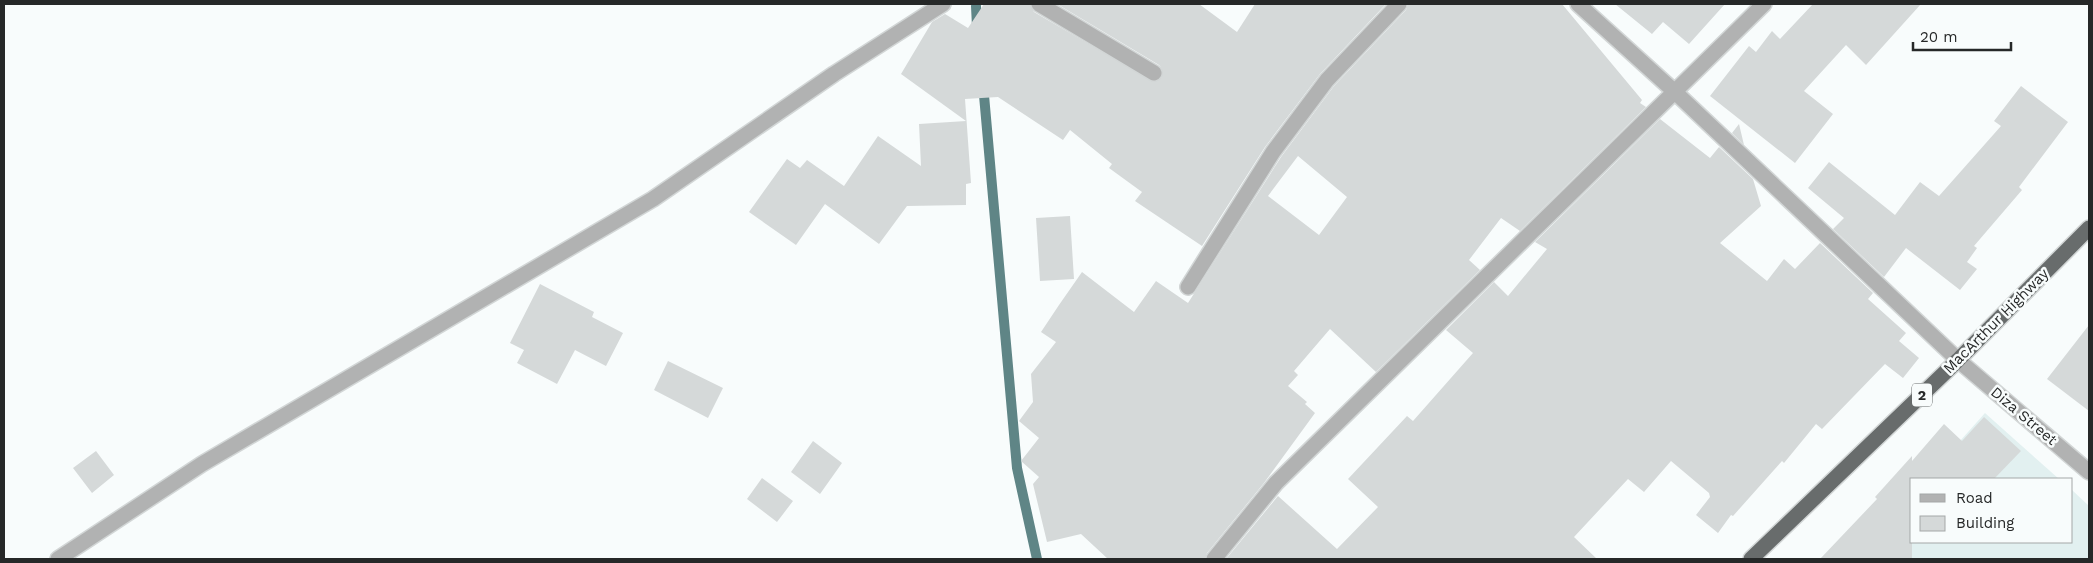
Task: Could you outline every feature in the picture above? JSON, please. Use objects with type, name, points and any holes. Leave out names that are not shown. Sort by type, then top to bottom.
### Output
[{"type":"highway","name":"MacArthur Highway","points":[[1751,559],[1958,360],[2089,228]]},
{"type":"street","points":[[58,559],[202,464],[652,198],[834,74],[943,4]]},
{"type":"street","points":[[1039,4],[1154,73]]},
{"type":"street","points":[[1188,287],[1273,152],[1327,80],[1399,4]]},
{"type":"street","name":"Diza Street","points":[[1578,4],[1675,92],[1958,360],[2089,472]]},
{"type":"street","points":[[1214,559],[1276,483],[1764,4]]},
{"type":"shaded area","points":[[1985,413],[2058,478],[1927,478]]},
{"type":"shaded area","points":[[2073,491],[2089,506],[2089,559],[1854,559],[1910,497],[1910,543],[2073,543]]},
{"type":"building","points":[[984,4],[1030,4],[1034,12],[1154,82],[1162,77],[1162,69],[1159,65],[1057,4],[1199,4],[1237,32],[1255,4],[1386,4],[1320,74],[1265,147],[1202,246],[1135,201],[1142,192],[1109,168],[1112,164],[1070,130],[1063,140],[998,97],[965,99],[971,183],[966,184],[966,205],[907,206],[879,244],[825,204],[796,245],[749,212],[787,159],[800,168],[807,160],[844,186],[878,136],[921,166],[919,124],[966,121],[901,74],[932,22],[945,14],[968,28]]},
{"type":"building","points":[[1408,4],[1562,4],[1642,100],[1640,103],[1646,107],[1520,231],[1501,218],[1469,260],[1480,270],[1376,372],[1330,329],[1294,371],[1298,375],[1288,386],[1307,402],[1305,404],[1315,413],[1264,483],[1207,553],[1205,559],[1108,559],[1081,534],[1047,542],[1033,484],[1039,477],[1021,461],[1039,438],[1019,421],[1033,402],[1031,374],[1056,342],[1041,332],[1059,305],[1082,272],[1134,312],[1156,281],[1188,303],[1281,157],[1334,86],[1406,10]],"holes":[[[1298,156],[1347,197],[1319,235],[1268,196]]]},
{"type":"building","points":[[1615,4],[1725,4],[1689,44],[1663,22],[1652,34]]},
{"type":"building","points":[[1813,4],[1921,4],[1866,65],[1846,45],[1804,91],[1833,114],[1795,163],[1710,96],[1749,46],[1756,52],[1772,31],[1780,39]]},
{"type":"building","points":[[2021,86],[2068,122],[2019,187],[2022,190],[1974,246],[1977,248],[1967,262],[1977,269],[1960,290],[1906,248],[1884,277],[1833,229],[1844,218],[1808,188],[1829,162],[1895,215],[1920,182],[1939,196],[2001,126],[1994,121]]},
{"type":"building","points":[[1660,119],[1710,158],[1719,147],[1753,179],[1761,206],[1720,243],[1767,281],[1784,259],[1795,269],[1820,243],[1873,293],[1868,299],[1906,333],[1899,341],[1919,358],[1903,378],[1885,364],[1822,429],[1816,424],[1784,463],[1782,461],[1733,516],[1731,515],[1718,533],[1696,515],[1710,497],[1709,493],[1671,461],[1644,492],[1628,479],[1574,537],[1597,559],[1226,559],[1278,496],[1337,549],[1378,507],[1348,479],[1407,416],[1413,421],[1473,353],[1446,330],[1494,282],[1508,296],[1547,249],[1535,242]]},
{"type":"building","points":[[1739,124],[1744,145],[1732,133]]},
{"type":"building","points":[[1070,216],[1074,279],[1040,281],[1036,218]]},
{"type":"building","points":[[540,284],[594,312],[592,317],[623,333],[606,366],[575,350],[557,384],[517,363],[524,350],[510,343]]},
{"type":"building","points":[[2089,325],[2089,411],[2047,379]]},
{"type":"building","points":[[668,361],[723,388],[708,418],[654,390]]},
{"type":"building","points":[[1984,417],[2021,451],[1995,478],[1910,478],[1910,543],[1912,543],[1912,559],[1820,559],[1877,499],[1875,497],[1912,456],[1912,461],[1944,424],[1962,441]]},
{"type":"building","points":[[813,441],[842,463],[820,494],[791,472]]},
{"type":"building","points":[[96,451],[114,475],[92,493],[73,468]]},
{"type":"building","points":[[762,478],[793,501],[777,522],[747,499]]},
{"type":"waterway","points":[[976,6],[977,27]]},
{"type":"waterway","points":[[983,84],[1017,468],[1037,559]]}]
